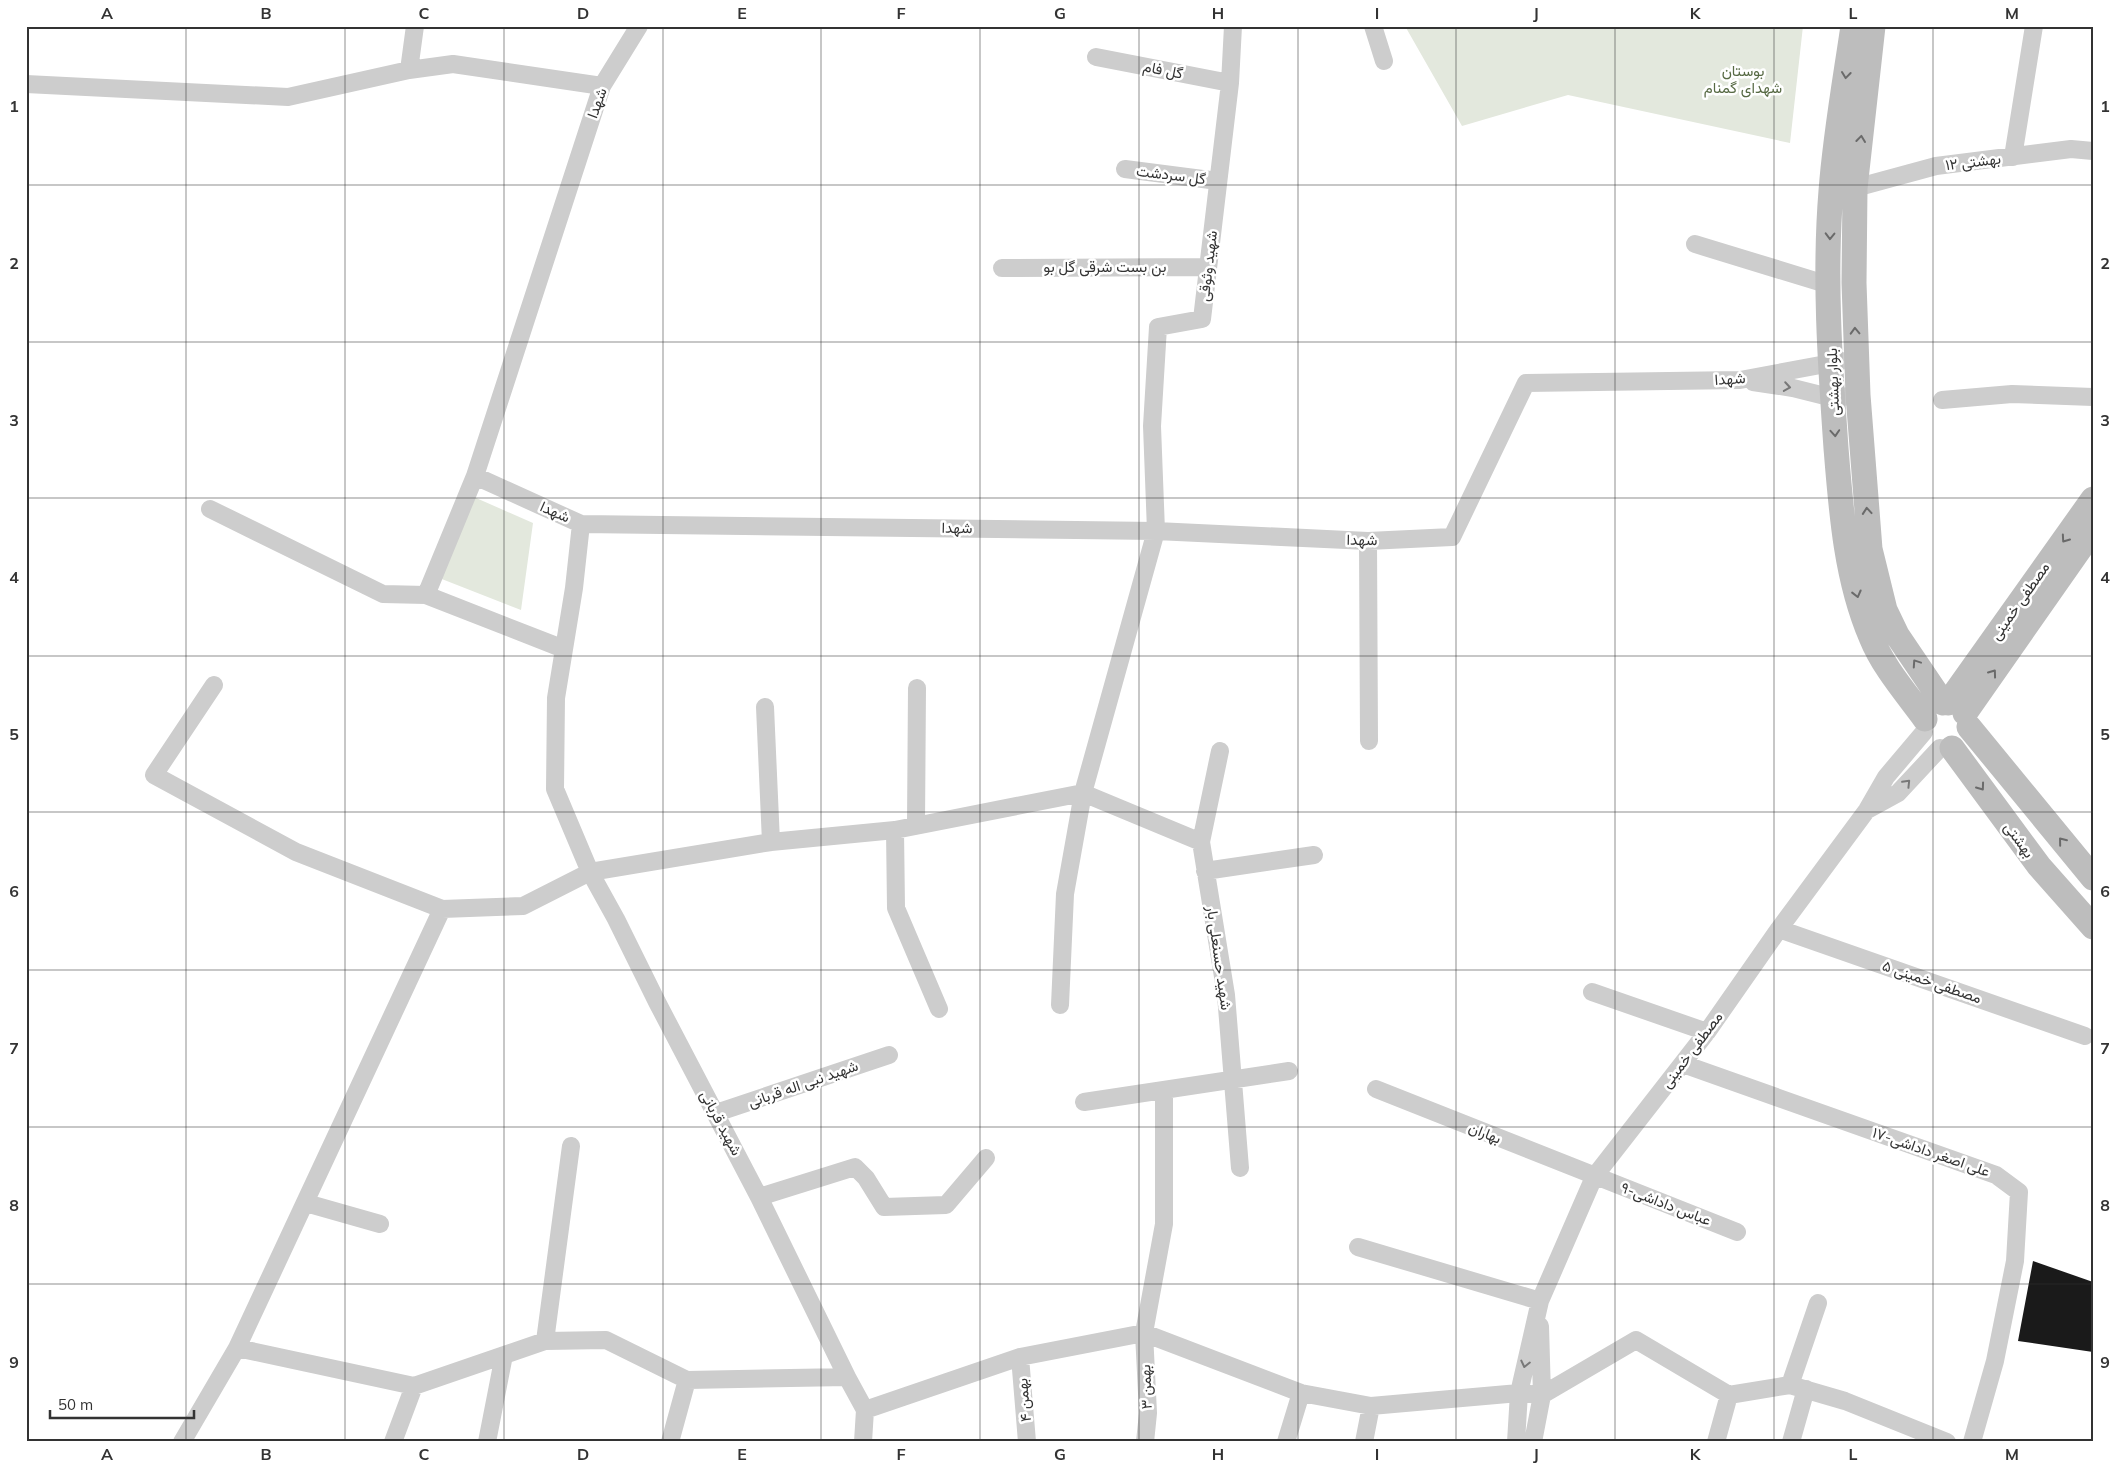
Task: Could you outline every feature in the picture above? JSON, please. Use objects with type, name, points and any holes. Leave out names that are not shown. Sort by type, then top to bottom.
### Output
[{"type":"main road","name":"بلوار بهشتی","points":[[1852,26],[1843,190],[1870,550],[1886,610],[1897,635],[1946,724]]},
{"type":"main road","name":"بلوار بهشتی","points":[[1874,26],[1843,190],[1829,285],[1832,398],[1846,546],[1859,601],[1871,637],[1887,666],[1946,724]]},
{"type":"main road","name":"مصطفی خمینی","points":[[1946,724],[2093,499]]},
{"type":"main road","name":"مصطفی خمینی","points":[[1946,724],[2093,530]]},
{"type":"main road","name":"بهشتی","points":[[1946,724],[2093,878]]},
{"type":"main road","name":"بهشتی","points":[[1946,724],[2039,866],[2093,927]]},
{"type":"street","points":[[409,70],[415,26]]},
{"type":"street","name":"شهدا","points":[[639,26],[602,86],[475,476],[581,524],[1156,530],[1368,541],[1452,537],[1526,383],[1740,380],[1832,362],[1856,360]]},
{"type":"street","name":"شهید وثوقی","points":[[1156,530],[1152,426],[1158,328],[1202,319],[1230,82],[1233,26]]},
{"type":"street","points":[[1373,26],[1384,61]]},
{"type":"street","points":[[2013,157],[2034,26]]},
{"type":"street","name":"گل فام","points":[[1096,57],[1230,82]]},
{"type":"street","points":[[26,84],[288,97],[409,70],[452,64],[602,86]]},
{"type":"street","name":"بهشتی ۱۲","points":[[1843,190],[1936,166],[2071,149],[2093,150]]},
{"type":"street","name":"گل سردشت","points":[[1125,169],[1218,181]]},
{"type":"street","points":[[1695,244],[1829,285]]},
{"type":"street","name":"بن بست شرقی گل بو","points":[[1002,268],[1208,267]]},
{"type":"street","points":[[1740,380],[1793,388],[1832,398],[1858,396]]},
{"type":"street","points":[[1942,400],[2012,394],[2093,397]]},
{"type":"street","points":[[426,595],[475,476]]},
{"type":"street","points":[[210,509],[383,594],[426,595],[564,649]]},
{"type":"street","name":"شهید قربانی","points":[[581,524],[574,588],[556,698],[555,789],[590,872],[759,1197],[865,1410]]},
{"type":"street","points":[[1060,1005],[1065,894],[1083,793],[1156,530]]},
{"type":"street","points":[[1368,541],[1370,741]]},
{"type":"street","points":[[214,685],[154,775],[296,852],[442,909],[523,906],[590,872],[771,842],[895,830],[1083,793],[1201,842]]},
{"type":"street","points":[[916,825],[917,688]]},
{"type":"street","points":[[765,708],[771,842]]},
{"type":"street","name":"مصطفی خمینی","points":[[1516,1442],[1518,1393],[1540,1301],[1594,1177],[1707,1032],[1779,929],[1867,810],[1886,777],[1946,724]]},
{"type":"street","name":"شهید حسنعلی بار","points":[[1220,751],[1201,842],[1226,995],[1240,1168]]},
{"type":"street","points":[[895,830],[896,908],[939,1009]]},
{"type":"street","points":[[1206,871],[1314,855]]},
{"type":"street","points":[[182,1442],[237,1348],[442,909]]},
{"type":"street","name":"مصطفی خمینی ۵","points":[[1779,929],[2085,1036]]},
{"type":"street","points":[[1592,992],[1707,1032]]},
{"type":"street","name":"شهید نبی اله قربانی","points":[[716,1113],[889,1055]]},
{"type":"street","name":"علی اصغر داداشی-۱۷","points":[[1683,1064],[1996,1175],[2019,1192],[2015,1262],[1995,1361],[1972,1442]]},
{"type":"street","points":[[1084,1102],[1289,1071]]},
{"type":"street","name":"بهاران","points":[[1376,1089],[1594,1177]]},
{"type":"street","name":"بهمن ۳","points":[[1145,1442],[1148,1413],[1144,1333],[1164,1224],[1164,1091]]},
{"type":"street","points":[[544,1340],[571,1146]]},
{"type":"street","points":[[759,1197],[855,1167],[866,1178],[884,1207],[946,1205],[986,1158]]},
{"type":"street","name":"عباس داداشی-۹","points":[[1594,1177],[1738,1232]]},
{"type":"street","points":[[306,1202],[380,1224]]},
{"type":"street","points":[[1358,1247],[1540,1301]]},
{"type":"street","name":"مصطفی خمینی","points":[[1533,1442],[1542,1396],[1540,1301]]},
{"type":"street","points":[[1791,1442],[1798,1387],[1818,1303]]},
{"type":"street","points":[[863,1442],[865,1410],[1020,1357],[1144,1333],[1301,1393],[1371,1406],[1518,1393],[1542,1396],[1636,1340],[1729,1395],[1798,1387],[1845,1402],[1947,1442]]},
{"type":"street","points":[[237,1348],[414,1386],[544,1340],[606,1340],[687,1380],[847,1377]]},
{"type":"street","points":[[487,1442],[504,1355]]},
{"type":"street","name":"بهمن ۴","points":[[1020,1357],[1027,1442]]},
{"type":"street","points":[[670,1442],[687,1380]]},
{"type":"street","points":[[393,1442],[414,1386]]},
{"type":"street","points":[[1286,1442],[1301,1393]]},
{"type":"street","points":[[1716,1442],[1729,1395]]},
{"type":"street","points":[[1364,1442],[1371,1406]]},
{"type":"green space","name":"بوستان شهدای گمنام","points":[[1405,26],[1803,26],[1790,143],[1568,95],[1462,126]]},
{"type":"green space","points":[[467,494],[533,523],[521,610],[429,574]]},
{"type":"building","points":[[2033,1261],[2093,1282],[2093,1352],[2018,1341]]}]
